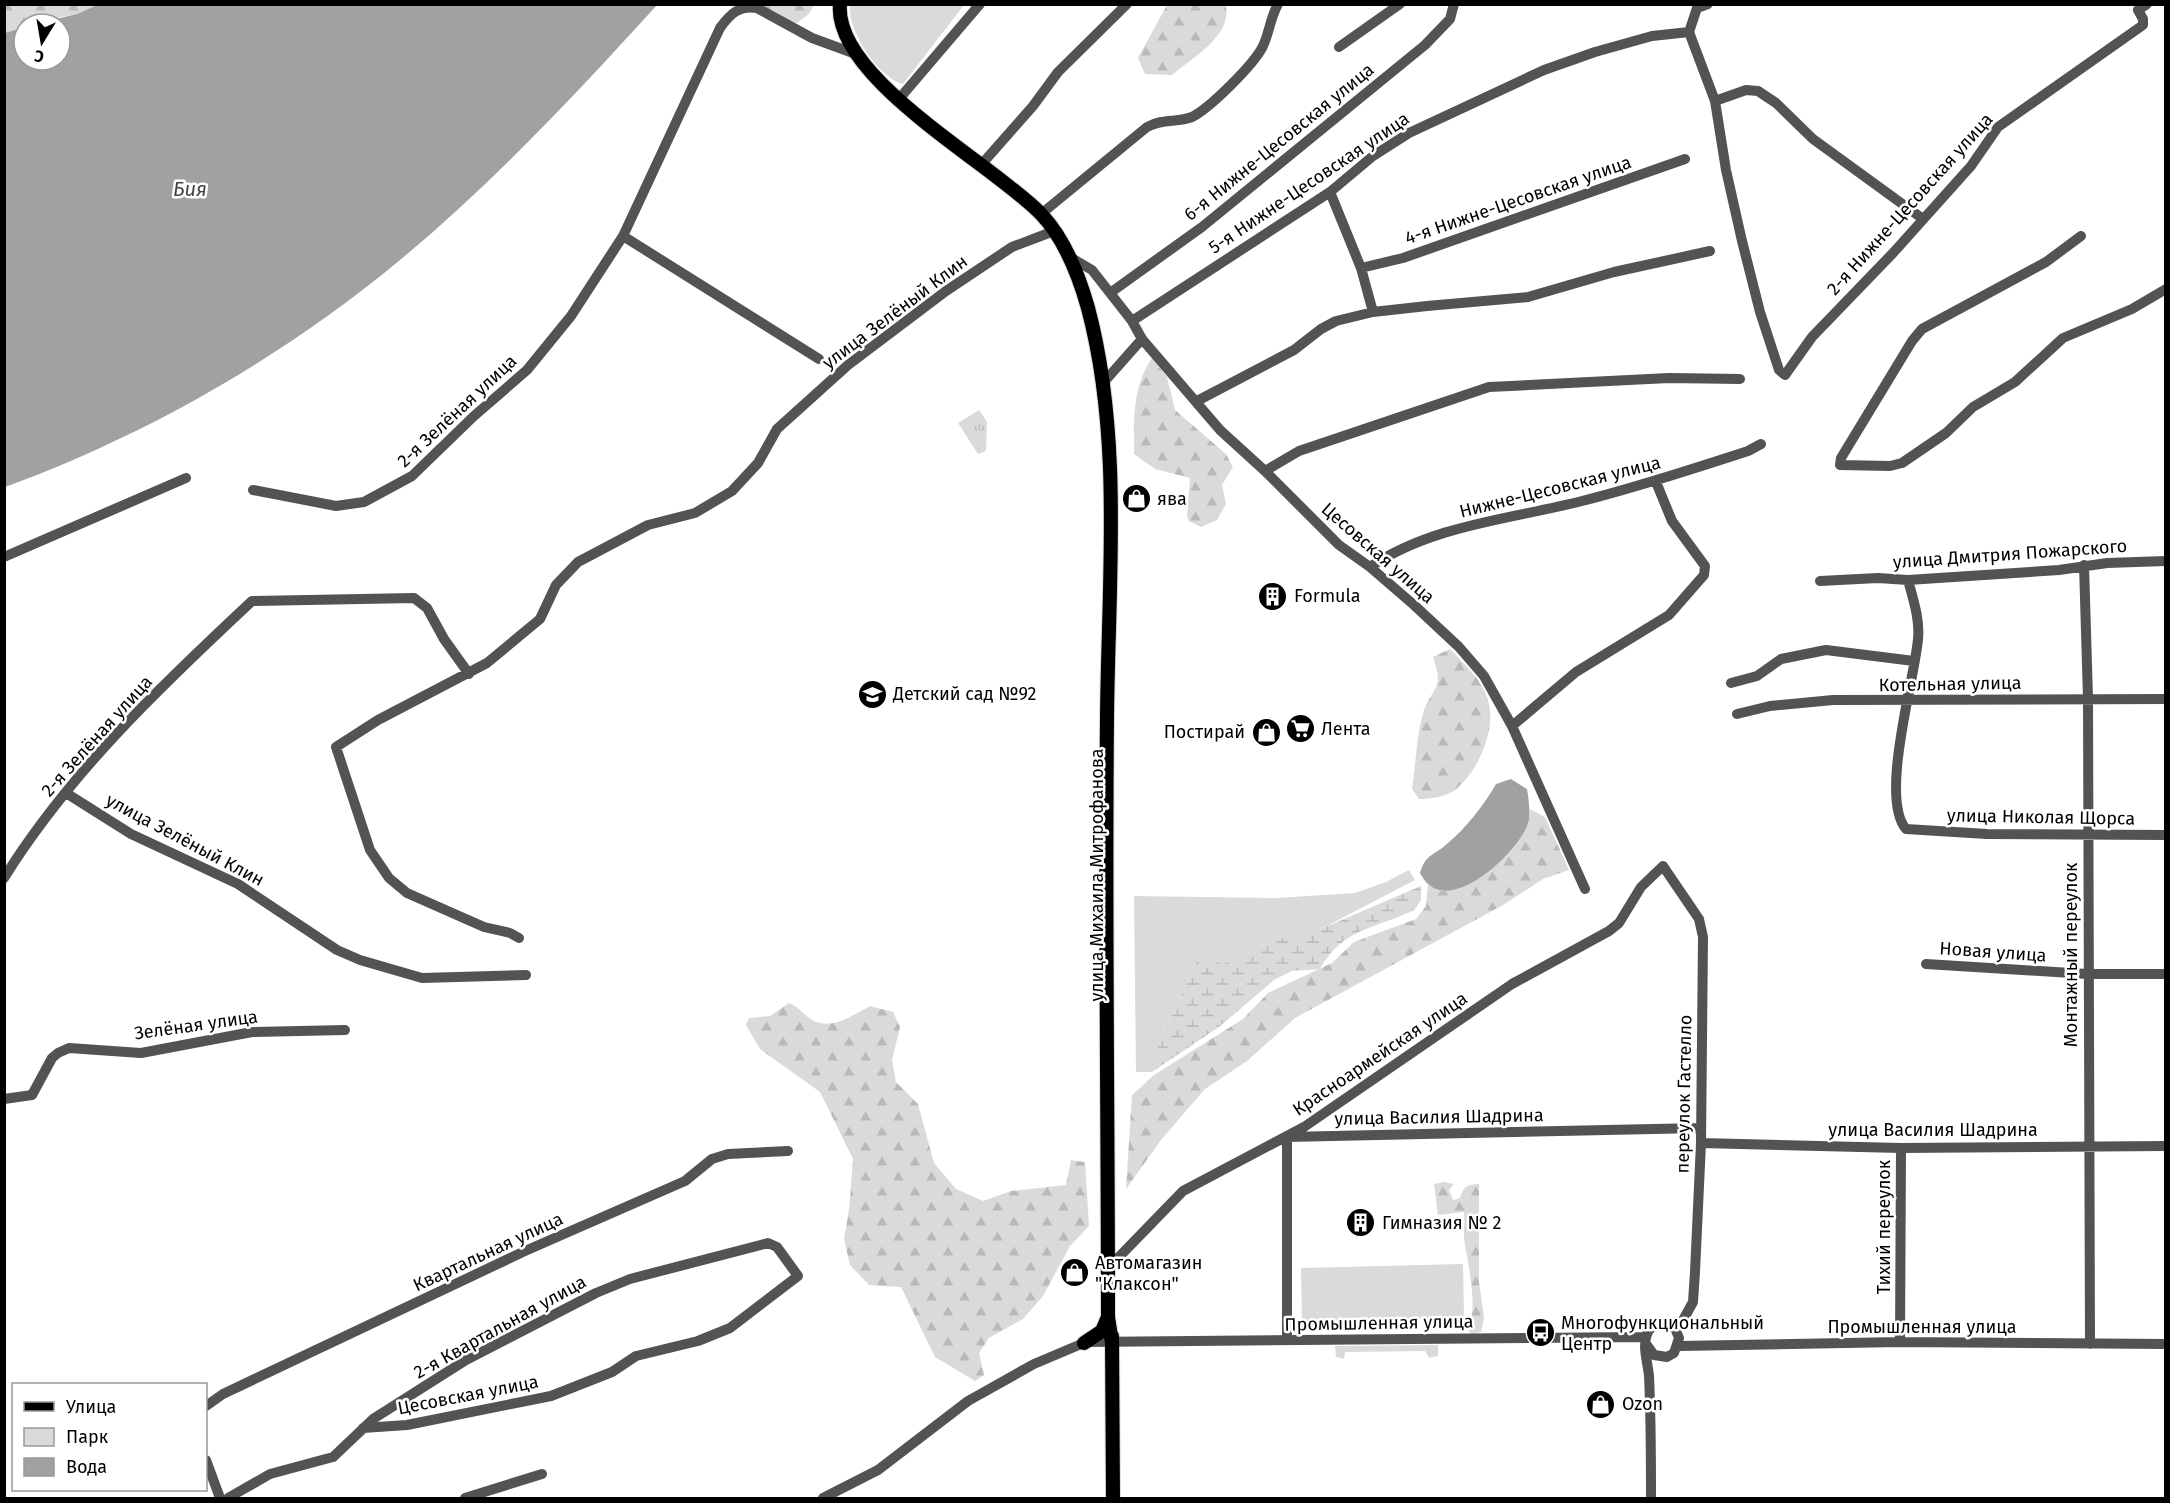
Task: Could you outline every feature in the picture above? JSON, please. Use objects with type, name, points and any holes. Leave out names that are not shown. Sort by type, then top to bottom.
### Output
[{"type":"main road","points":[[840,4],[840,25],[853,53]]},
{"type":"main road","name":"улица Михаила Митрофанова","points":[[853,53],[899,99],[1041,214],[1054,231],[1068,256],[1088,309],[1104,382],[1110,551],[1106,840],[1112,1017],[1113,1498]]},
{"type":"main road","name":"улица Михаила Митрофанова","points":[[1111,1260],[1108,1317],[1112,1343]]},
{"type":"main road","points":[[1084,1343],[1102,1331],[1108,1317]]},
{"type":"street","points":[[899,99],[980,4]]},
{"type":"street","points":[[981,165],[1033,106],[1058,72],[1127,4]]},
{"type":"street","points":[[1041,214],[1147,127],[1163,120],[1191,117],[1207,106],[1240,76],[1258,54],[1278,4]]},
{"type":"street","points":[[1339,47],[1400,4]]},
{"type":"street","name":"6-я Нижне-Цесовская улица","points":[[1110,293],[1202,227],[1425,45],[1450,19],[1454,4]]},
{"type":"street","name":"2-я Нижне-Цесовская улица","points":[[1715,101],[1726,170],[1744,251],[1760,312],[1779,370],[1785,375],[1812,337],[1971,165],[1998,127],[2142,25],[2143,19],[2138,10],[2147,4]]},
{"type":"street","points":[[1701,6],[1689,32],[1715,101],[1746,90],[1758,91],[1776,103],[1813,140],[1923,219]]},
{"type":"street","name":"2-я Зелёная улица","points":[[253,490],[336,506],[364,502],[412,476],[535,361],[571,316],[623,236],[720,28],[735,10],[757,8],[812,38],[853,53]]},
{"type":"street","name":"5-я Нижне-Цесовская улица","points":[[1132,321],[1330,192],[1393,142],[1446,114],[1544,70],[1595,52],[1647,38],[1689,32]]},
{"type":"street","name":"4-я Нижне-Цесовская улица","points":[[1361,268],[1403,258],[1685,159]]},
{"type":"street","points":[[1330,192],[1361,268],[1373,312]]},
{"type":"street","name":"улица Зелёный Клин","points":[[519,938],[510,933],[484,927],[407,893],[389,878],[370,850],[336,747],[378,720],[470,674],[518,639],[540,619],[556,585],[578,562],[648,525],[695,513],[732,491],[758,463],[777,429],[848,365],[946,291],[1012,247],[1054,231]]},
{"type":"street","points":[[623,236],[819,359]]},
{"type":"street","points":[[2081,236],[2046,262],[1922,329],[1912,341],[1839,464],[1843,467],[1902,463],[1951,430],[1972,407],[2015,382],[2063,338],[2132,309],[2166,290]]},
{"type":"street","points":[[1197,401],[1294,350],[1328,324],[1373,312],[1528,297],[1614,272],[1710,251]]},
{"type":"street","name":"Цесовская улица","points":[[1068,256],[1088,267],[1132,321],[1142,339],[1220,430],[1339,545],[1370,567],[1459,647],[1484,676],[1512,726],[1585,889]]},
{"type":"street","points":[[1104,382],[1142,339]]},
{"type":"street","points":[[1265,471],[1299,451],[1489,387],[1669,378],[1740,379]]},
{"type":"street","name":"Нижне-Цесовская улица","points":[[1370,567],[1389,554],[1443,532],[1656,482],[1748,451],[1761,444]]},
{"type":"street","points":[[4,557],[186,478]]},
{"type":"street","points":[[1512,726],[1576,672],[1669,615],[1704,575],[1705,566],[1672,521],[1656,482]]},
{"type":"street","name":"улица Дмитрия Пожарского","points":[[1820,581],[1878,578],[1908,580],[2166,561]]},
{"type":"street","name":"Монтажный переулок","points":[[2084,566],[2088,698],[2087,974],[2090,1344]]},
{"type":"street","points":[[1907,701],[1919,627],[1908,580]]},
{"type":"street","name":"2-я Зелёная улица","points":[[4,878],[66,793],[122,728],[252,600],[414,598],[427,608],[444,639],[470,674]]},
{"type":"street","points":[[1731,683],[1757,676],[1778,660],[1826,650],[1914,661]]},
{"type":"street","name":"Котельная улица","points":[[1737,714],[1800,702],[2166,699]]},
{"type":"street","name":"улица Николая Щорса","points":[[1907,701],[1899,744],[1899,802],[1904,826],[1917,831],[2166,836]]},
{"type":"street","name":"улица Зелёный Клин","points":[[66,793],[131,834],[238,884],[337,950],[360,960],[422,978],[526,975]]},
{"type":"street","name":"переулок Гастелло","points":[[1663,866],[1699,919],[1702,938],[1701,1143],[1693,1302],[1678,1338]]},
{"type":"street","name":"Красноармейская улица","points":[[1111,1260],[1184,1191],[1287,1137],[1512,984],[1609,931],[1619,923],[1641,887],[1663,866]]},
{"type":"street","name":"Новая улица","points":[[1926,964],[2087,974],[2166,974]]},
{"type":"street","name":"Зелёная улица","points":[[4,1098],[32,1095],[52,1058],[69,1048],[141,1053],[252,1032],[345,1030]]},
{"type":"street","name":"улица Василия Шадрина","points":[[1287,1137],[1701,1128]]},
{"type":"street","points":[[1287,1137],[1287,1340]]},
{"type":"street","name":"улица Василия Шадрина","points":[[1701,1143],[1901,1148],[2166,1146]]},
{"type":"street","name":"Тихий переулок","points":[[1900,1342],[1901,1148]]},
{"type":"street","name":"Квартальная улица","points":[[207,1405],[223,1394],[525,1251],[685,1181],[712,1158],[728,1154],[788,1151]]},
{"type":"street","name":"2-я Квартальная улица","points":[[228,1498],[270,1474],[333,1456],[346,1448],[378,1415],[466,1360],[596,1293],[630,1279],[768,1243],[773,1244],[782,1252],[798,1276]]},
{"type":"street","name":"Цесовская улица","points":[[363,1428],[407,1425],[551,1396],[563,1389],[612,1372],[636,1356],[698,1341],[730,1328],[798,1276]]},
{"type":"street","points":[[1649,1374],[1667,1357],[1678,1338],[1662,1324],[1655,1325],[1646,1340],[1649,1374],[1651,1498]]},
{"type":"street","name":"Промышленная улица","points":[[1678,1338],[2166,1344]]},
{"type":"street","name":"Промышленная улица","points":[[1112,1343],[1287,1340],[1646,1340]]},
{"type":"street","points":[[1646,1340],[1654,1355],[1667,1357]]},
{"type":"street","points":[[823,1498],[878,1470],[968,1401],[1034,1364],[1084,1343],[1112,1343]]},
{"type":"street","points":[[207,1463],[220,1498]]},
{"type":"street","points":[[465,1498],[542,1474]]},
{"type":"green space","points":[[1225,4],[1224,26],[1200,53],[1172,75],[1145,74],[1138,58],[1167,5]]},
{"type":"green space","points":[[4,5],[97,5],[72,15],[72,12],[12,12],[12,31],[5,33]]},
{"type":"green space","points":[[766,5],[814,5],[809,14],[797,23],[778,19],[765,7]]},
{"type":"green space","points":[[850,5],[964,5],[903,84],[893,80],[874,63],[859,39],[850,15]]},
{"type":"green space","points":[[1152,358],[1167,377],[1175,410],[1226,454],[1233,467],[1222,485],[1226,504],[1217,520],[1201,527],[1189,521],[1187,516],[1190,478],[1155,469],[1134,454],[1134,416],[1138,392],[1145,369]]},
{"type":"green space","points":[[979,410],[987,422],[986,451],[978,454],[958,423]]},
{"type":"green space","points":[[1450,649],[1484,690],[1490,709],[1488,735],[1479,760],[1464,782],[1447,794],[1419,799],[1412,789],[1421,723],[1426,706],[1437,684],[1437,668],[1433,657]]},
{"type":"green space","points":[[1530,809],[1545,817],[1569,870],[1543,879],[1503,905],[1295,1018],[1247,1061],[1205,1089],[1161,1140],[1126,1189],[1132,1095],[1154,1075],[1243,1019],[1268,993],[1332,963],[1354,942],[1416,919],[1426,906],[1428,885],[1443,891],[1526,827]]},
{"type":"green space","points":[[1409,870],[1415,880],[1323,928],[1277,939],[1223,964],[1199,956],[1146,1072],[1136,1072],[1134,896],[1276,898],[1355,893],[1386,882]]},
{"type":"green space","points":[[1421,886],[1421,900],[1414,910],[1349,937],[1329,955],[1320,969],[1292,971],[1274,980],[1219,1027],[1152,1072],[1146,1072],[1199,956],[1223,964],[1277,939],[1323,928]]},
{"type":"green space","points":[[789,1003],[812,1020],[827,1024],[835,1023],[870,1006],[893,1012],[900,1027],[892,1060],[896,1082],[918,1104],[934,1163],[956,1189],[983,1201],[1011,1191],[1066,1185],[1071,1160],[1085,1162],[1089,1226],[1070,1246],[1043,1296],[1023,1319],[989,1338],[979,1353],[984,1375],[975,1381],[935,1357],[901,1287],[869,1285],[850,1265],[844,1239],[853,1159],[820,1092],[760,1049],[746,1025],[749,1018],[770,1016]]},
{"type":"green space","points":[[1444,1182],[1454,1184],[1449,1190],[1453,1200],[1460,1198],[1466,1187],[1479,1184],[1479,1282],[1484,1318],[1481,1332],[1471,1334],[1468,1330],[1471,1322],[1472,1300],[1464,1241],[1464,1212],[1438,1215],[1434,1184]]},
{"type":"green space","points":[[1463,1264],[1464,1317],[1302,1321],[1301,1268]]},
{"type":"green space","points":[[1438,1345],[1438,1356],[1429,1358],[1425,1351],[1345,1352],[1344,1359],[1336,1357],[1335,1346]]},
{"type":"water","name":"Бия","points":[[97,4],[657,5],[501,169],[434,231],[355,295],[261,361],[162,418],[58,466],[5,487],[5,33],[12,31],[12,72],[72,72],[72,15]]},
{"type":"water","points":[[1511,779],[1527,789],[1529,812],[1527,826],[1511,850],[1484,875],[1469,884],[1454,890],[1440,890],[1428,884],[1420,873],[1425,862],[1468,823],[1496,784]]},
{"type":"place","name":"ява","points":[[1136,499]]},
{"type":"place","name":"Formula","points":[[1273,596]]},
{"type":"place","name":"Детский сад №92","points":[[872,694]]},
{"type":"place","name":"Лента","points":[[1300,729]]},
{"type":"place","name":"Постирай","points":[[1266,732]]},
{"type":"place","name":"Гимназия № 2","points":[[1361,1223]]},
{"type":"place","name":"Автомагазин \"Клаксон\"","points":[[1074,1273]]},
{"type":"place","name":"Многофункциональный Центр","points":[[1540,1333]]},
{"type":"place","name":"Ozon","points":[[1601,1404]]}]
